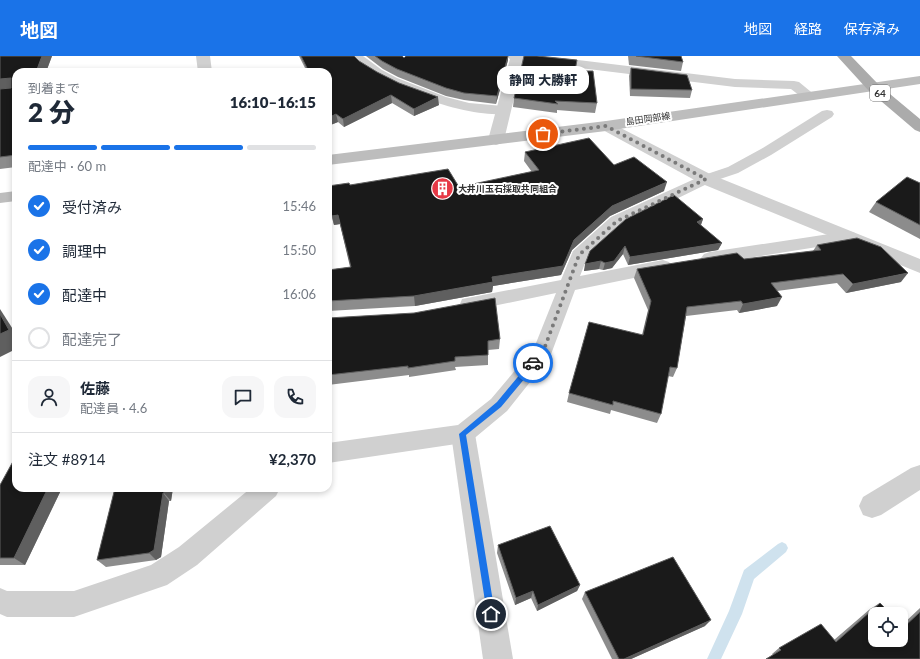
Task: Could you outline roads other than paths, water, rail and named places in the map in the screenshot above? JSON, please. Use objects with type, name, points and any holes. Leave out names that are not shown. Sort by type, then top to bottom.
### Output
[{"type":"main road","name":"64","points":[[844,56],[873,87],[920,127]]},
{"type":"main road","name":"島田岡部線","points":[[332,160],[606,126],[920,80]]},
{"type":"main road","points":[[0,198],[12,196]]},
{"type":"street","points":[[203,56],[204,68]]},
{"type":"street","points":[[496,140],[515,56],[735,83],[794,85],[809,96]]},
{"type":"street","points":[[606,126],[706,179],[920,266]]},
{"type":"street","points":[[463,434],[498,659]]},
{"type":"street","points":[[872,506],[920,476]]},
{"type":"lane","points":[[356,56],[363,64],[378,74],[444,100],[469,107],[502,110]]},
{"type":"lane","points":[[332,452],[463,434],[499,404],[543,352],[579,255],[617,221],[706,179],[733,170],[766,152],[828,114]]},
{"type":"lane","points":[[453,307],[567,286],[633,271],[848,237]]},
{"type":"lane","points":[[0,601],[7,604],[74,604],[158,576],[188,556],[263,492]]},
{"type":"waterway","points":[[714,659],[735,614],[749,575],[782,548]]},
{"type":"place","name":"静岡 大勝軒","points":[[543,134]]},
{"type":"place","name":"大井川玉石採取共同組合","points":[[442,189]]}]
